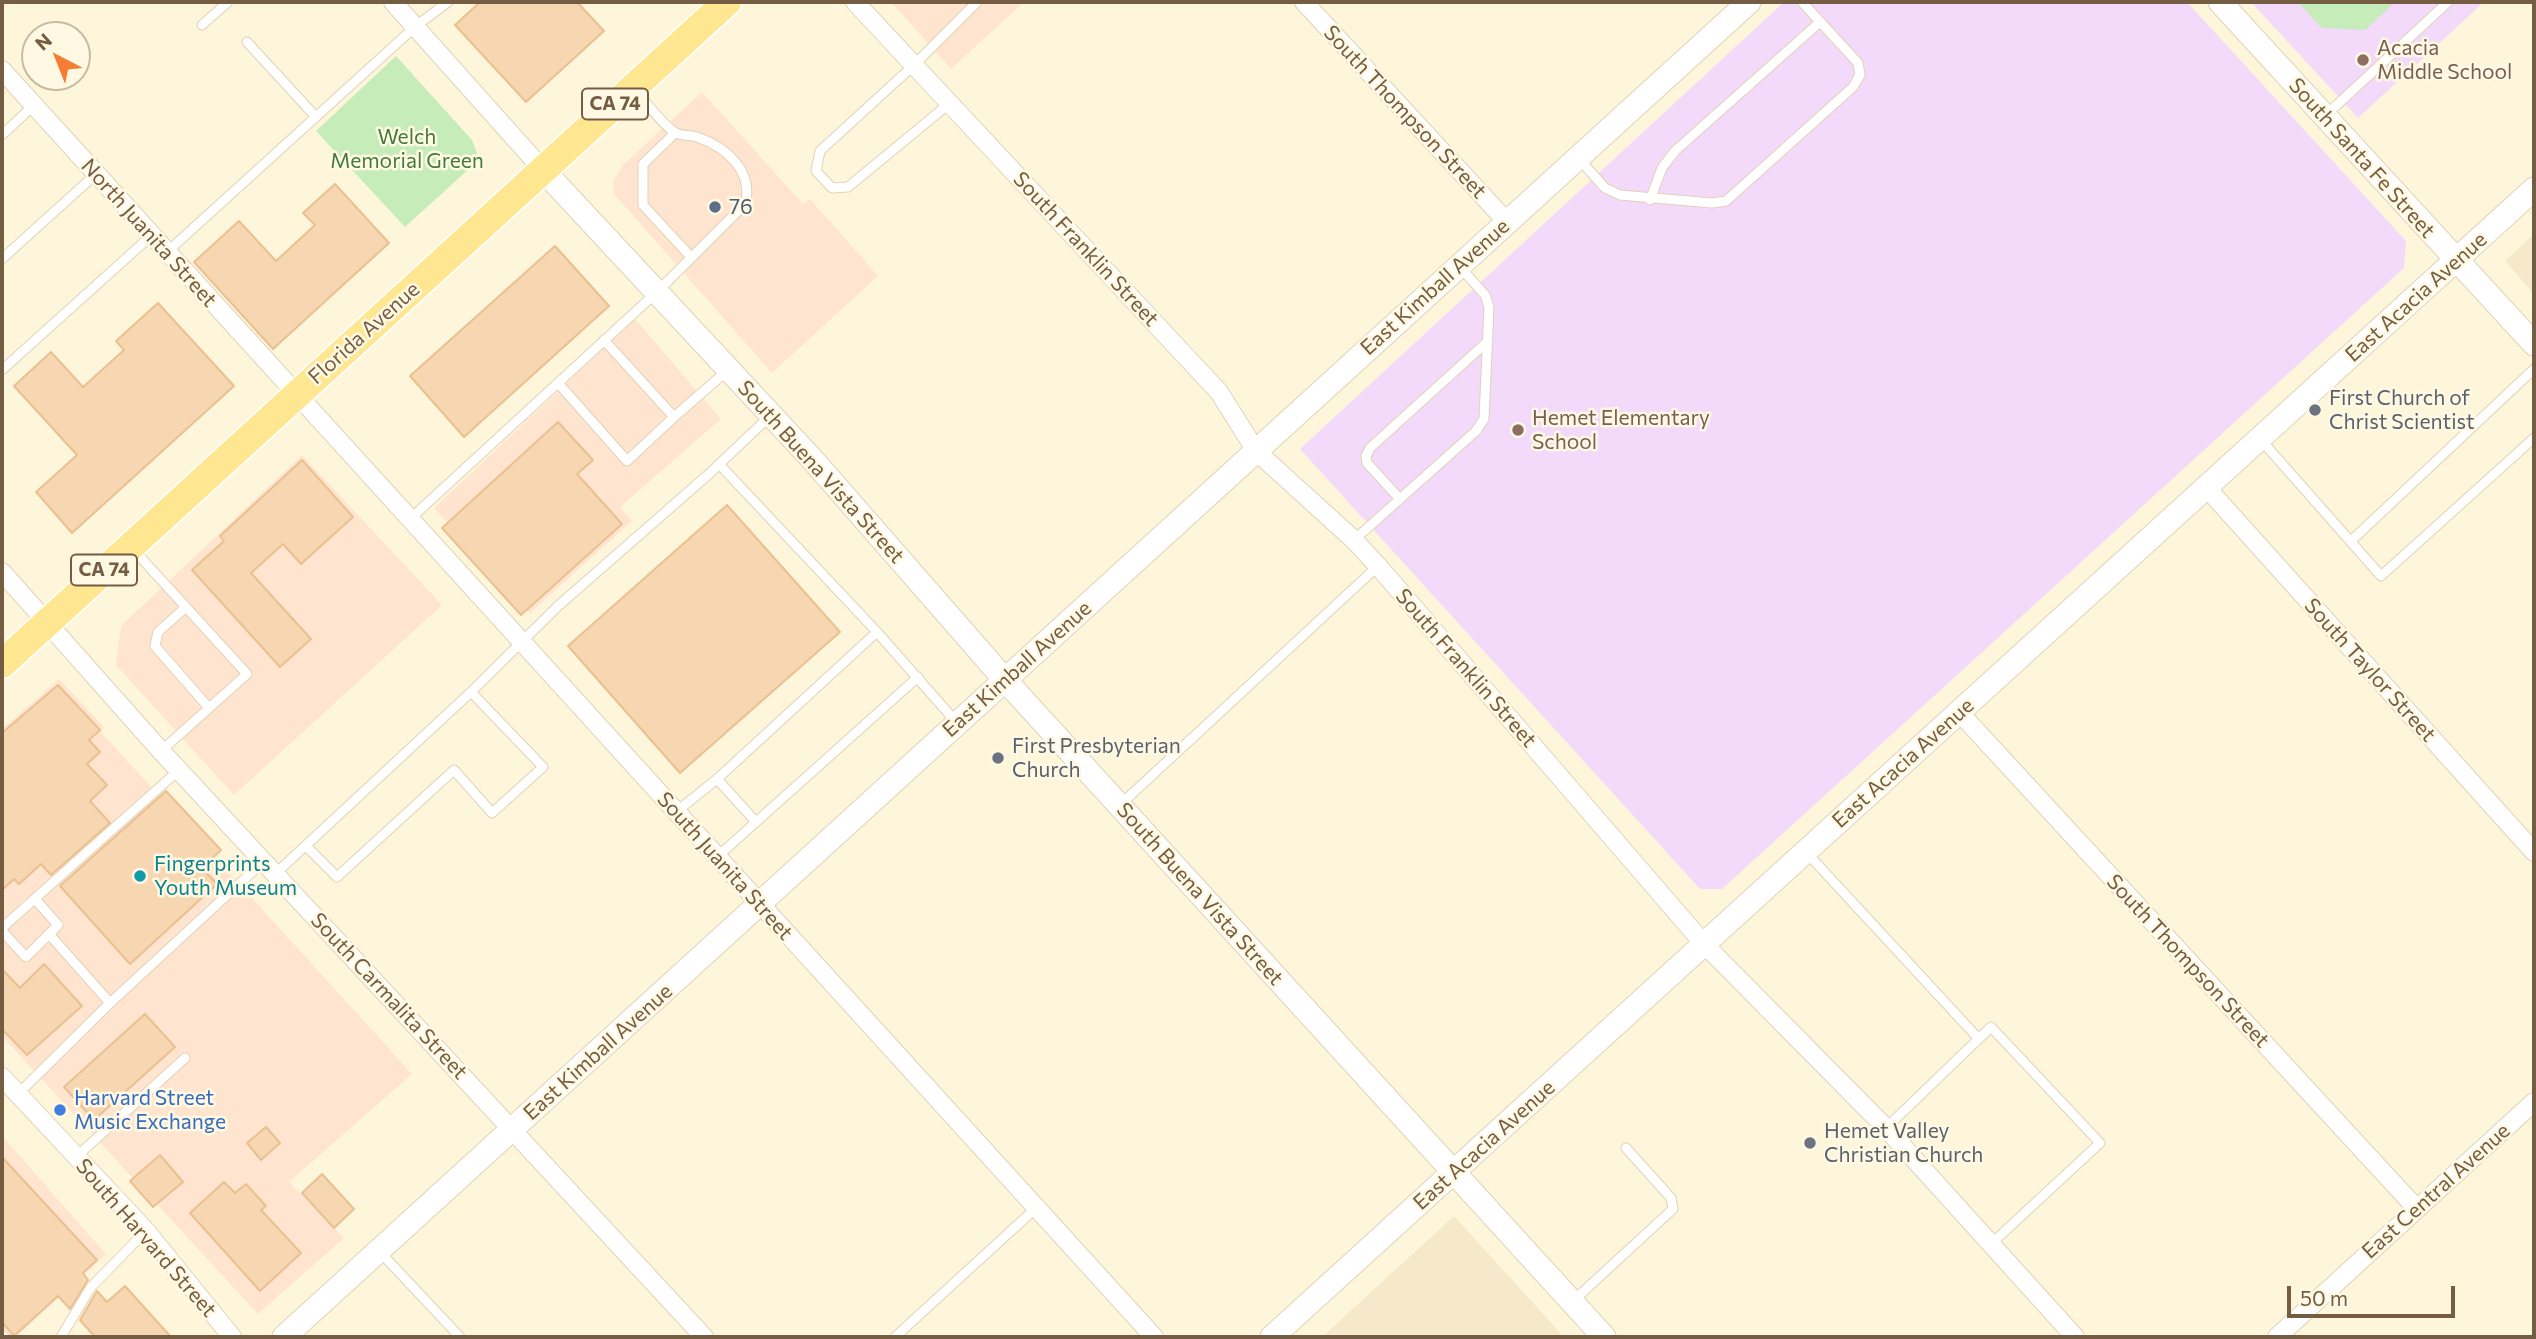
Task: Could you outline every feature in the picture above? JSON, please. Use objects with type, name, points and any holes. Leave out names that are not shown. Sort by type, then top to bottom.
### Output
[{"type":"main road","name":"Florida Avenue","points":[[2,664],[727,2]]},
{"type":"street","points":[[393,2],[543,170]]},
{"type":"street","name":"South Franklin Street","points":[[855,2],[1219,392],[1256,451],[1354,540],[1378,566],[1704,944],[1886,1128],[2075,1337]]},
{"type":"street","name":"South Thompson Street","points":[[1304,2],[1507,222]]},
{"type":"street","name":"East Kimball Avenue","points":[[284,1337],[1749,2]]},
{"type":"street","name":"South Santa Fe Street","points":[[2220,2],[2534,344]]},
{"type":"street","name":"North Juanita Street","points":[[2,70],[297,395]]},
{"type":"street","name":"South Buena Vista Street","points":[[543,170],[771,415],[1005,680],[1604,1337]]},
{"type":"street","name":"East Acacia Avenue","points":[[1272,1337],[2534,189]]},
{"type":"street","name":"South Juanita Street","points":[[297,395],[1154,1337]]},
{"type":"street","name":"South Taylor Street","points":[[2206,487],[2534,852]]},
{"type":"street","name":"South Carmalita Street","points":[[2,572],[161,751],[704,1337]]},
{"type":"street","name":"South Thompson Street","points":[[1959,712],[2417,1209]]},
{"type":"street","name":"South Harvard Street","points":[[2,1077],[146,1231],[232,1337]]},
{"type":"street","name":"East Central Avenue","points":[[2277,1337],[2534,1102]]},
{"type":"lane","points":[[202,25],[228,2]]},
{"type":"lane","points":[[167,252],[416,26],[448,2]]},
{"type":"lane","points":[[950,103],[848,187],[832,188],[816,171],[820,151],[914,65],[977,2]]},
{"type":"lane","points":[[1578,158],[1605,188],[1620,195],[1650,200],[1712,203],[1726,201],[1853,88],[1860,75],[1858,63],[1802,2]]},
{"type":"lane","points":[[2324,117],[2448,2]]},
{"type":"lane","points":[[1650,200],[1662,168],[1675,151],[1820,22]]},
{"type":"lane","points":[[247,42],[316,117]]},
{"type":"lane","points":[[410,519],[737,215],[749,191],[745,175],[733,158],[714,143],[675,132],[633,88]]},
{"type":"lane","points":[[2,135],[34,105]]},
{"type":"lane","points":[[675,132],[643,164],[643,205],[691,257]]},
{"type":"lane","points":[[2,259],[96,174]]},
{"type":"lane","points":[[2,370],[152,235]]},
{"type":"lane","points":[[1354,540],[1476,430],[1484,419],[1489,307],[1485,295],[1459,266]]},
{"type":"lane","points":[[604,340],[674,417]]},
{"type":"lane","points":[[1400,499],[1367,463],[1366,456],[1370,448],[1488,341]]},
{"type":"lane","points":[[558,383],[627,461],[729,369]]},
{"type":"lane","points":[[2351,541],[2534,369]]},
{"type":"lane","points":[[18,1094],[110,1003],[270,867],[306,846],[471,692],[521,641],[771,415]]},
{"type":"lane","points":[[2259,439],[2381,576],[2534,438]]},
{"type":"lane","points":[[719,464],[877,632],[957,724]]},
{"type":"lane","points":[[130,547],[247,674],[161,751]]},
{"type":"lane","points":[[1119,805],[1378,566]]},
{"type":"lane","points":[[186,607],[158,632],[155,646],[209,708]]},
{"type":"lane","points":[[676,812],[717,779],[877,632]]},
{"type":"lane","points":[[717,857],[918,677]]},
{"type":"lane","points":[[306,846],[337,877],[453,770],[492,813],[543,767],[471,692]]},
{"type":"lane","points":[[35,899],[58,925],[26,957],[2,930],[35,899],[179,770]]},
{"type":"lane","points":[[717,779],[756,822]]},
{"type":"lane","points":[[1805,852],[1978,1038]]},
{"type":"lane","points":[[49,934],[110,1003]]},
{"type":"lane","points":[[1886,1128],[1991,1027],[2100,1143],[1991,1244]]},
{"type":"lane","points":[[76,1157],[185,1058]]},
{"type":"lane","points":[[1572,1302],[1674,1209],[1671,1198],[1626,1148]]},
{"type":"lane","points":[[895,1337],[1036,1208]]},
{"type":"lane","points":[[61,1337],[91,1287],[146,1231]]},
{"type":"lane","points":[[379,1251],[460,1337]]},
{"type":"shaded area","points":[[891,2],[1024,2],[951,69]]},
{"type":"shaded area","points":[[1784,2],[2187,2],[2406,241],[2404,268],[1722,889],[1700,889],[1300,449]]},
{"type":"shaded area","name":"Acacia Middle School","points":[[2251,2],[2484,2],[2358,118]]},
{"type":"shaded area","points":[[702,92],[803,204],[810,199],[878,276],[772,373],[614,194],[613,181],[623,165]]},
{"type":"shaded area","points":[[2534,234],[2534,294],[2505,261]]},
{"type":"shaded area","points":[[635,319],[721,419],[620,507],[632,521],[530,613],[434,508]]},
{"type":"shaded area","points":[[302,455],[442,605],[234,795],[116,665],[121,626]]},
{"type":"shaded area","points":[[59,679],[104,727],[101,732],[412,1074],[289,1182],[344,1238],[258,1314],[2,1036],[2,729]]},
{"type":"shaded area","points":[[2,1136],[106,1254],[16,1337],[2,1337]]},
{"type":"shaded area","points":[[1454,1216],[1564,1337],[1322,1337]]},
{"type":"green space","points":[[2298,2],[2395,2],[2365,30],[2322,28]]},
{"type":"green space","name":"Welch Memorial Green","points":[[396,56],[472,140],[477,153],[470,168],[405,227],[316,131]]},
{"type":"building","points":[[480,2],[577,2],[604,31],[526,102],[455,25]]},
{"type":"building","points":[[335,184],[389,243],[273,349],[194,262],[239,221],[276,261],[315,225],[303,213]]},
{"type":"building","points":[[555,246],[609,306],[464,437],[410,376]]},
{"type":"building","points":[[158,303],[234,386],[72,533],[36,492],[77,455],[14,386],[51,352],[83,387],[124,350],[116,341]]},
{"type":"building","points":[[558,422],[593,460],[577,474],[622,524],[521,615],[442,528]]},
{"type":"building","points":[[302,460],[353,517],[301,564],[283,544],[251,573],[311,639],[280,667],[192,570],[224,541],[220,536]]},
{"type":"building","points":[[727,505],[840,632],[680,773],[568,646]]},
{"type":"building","points":[[58,685],[100,730],[89,740],[100,752],[87,764],[107,785],[90,801],[110,823],[51,875],[41,864],[19,884],[14,879],[2,890],[2,733]]},
{"type":"building","name":"Fingerprints Youth Museum","points":[[166,791],[221,850],[202,868],[217,884],[130,964],[60,886]]},
{"type":"building","points":[[44,964],[82,1006],[27,1055],[2,1029],[2,969],[20,988]]},
{"type":"building","points":[[145,1014],[175,1047],[94,1120],[64,1087]]},
{"type":"building","points":[[266,1127],[280,1143],[261,1160],[247,1143]]},
{"type":"building","points":[[160,1155],[183,1182],[153,1207],[130,1181]]},
{"type":"building","points":[[2,1157],[97,1260],[83,1273],[88,1280],[70,1309],[58,1296],[14,1336],[2,1322]]},
{"type":"building","points":[[322,1174],[354,1209],[334,1228],[302,1193]]},
{"type":"building","points":[[224,1182],[235,1193],[246,1184],[266,1206],[261,1210],[301,1253],[260,1291],[190,1213]]},
{"type":"building","points":[[125,1286],[171,1337],[95,1337],[80,1320],[97,1291],[107,1302]]},
{"type":"place","name":"Acacia Middle School","points":[[2363,60]]},
{"type":"place","name":"76","points":[[715,207]]},
{"type":"place","name":"First Church of Christ Scientist","points":[[2315,410]]},
{"type":"place","name":"Hemet Elementary School","points":[[1518,430]]},
{"type":"place","name":"First Presbyterian Church","points":[[998,758]]},
{"type":"place","name":"Fingerprints Youth Museum","points":[[140,876]]},
{"type":"place","name":"Harvard Street Music Exchange","points":[[60,1110]]},
{"type":"place","name":"Hemet Valley Christian Church","points":[[1810,1143]]}]
